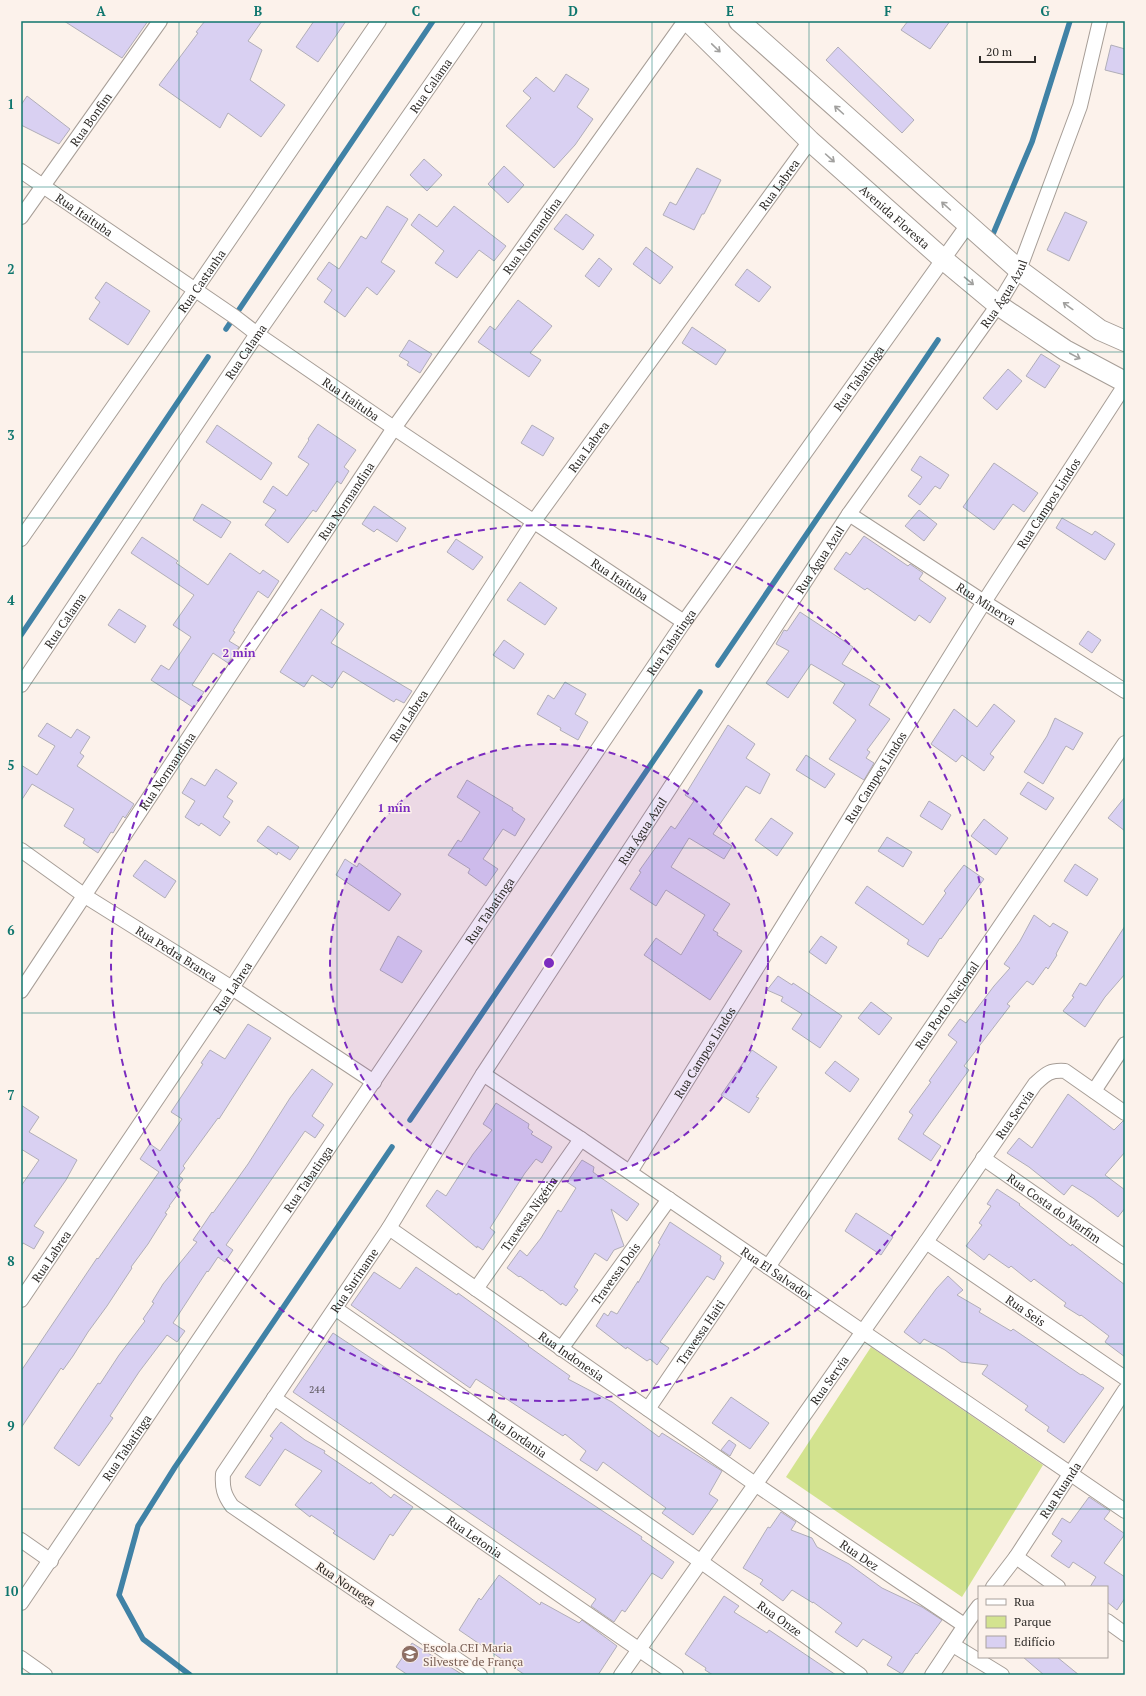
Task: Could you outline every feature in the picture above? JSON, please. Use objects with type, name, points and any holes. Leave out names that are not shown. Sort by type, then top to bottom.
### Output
[{"type":"street","name":"Rua Bonfim","points":[[21,217],[160,21]]},
{"type":"street","name":"Rua Castanha","points":[[21,539],[195,290],[378,21]]},
{"type":"street","name":"Rua Calama","points":[[21,685],[257,334],[475,21]]},
{"type":"street","name":"Rua Normandina","points":[[21,991],[394,428],[685,21]]},
{"type":"street","name":"Avenida Floresta","points":[[688,21],[810,141],[944,260],[998,305],[1065,350],[1125,382]]},
{"type":"street","points":[[739,21],[1018,270],[1100,330],[1125,341]]},
{"type":"street","name":"Rua Água Azul","points":[[483,1074],[849,514],[998,305],[1018,270],[1080,106],[1100,21]]},
{"type":"street","name":"Rua Labrea","points":[[21,1300],[232,988],[534,521],[810,141]]},
{"type":"street","name":"Rua Itaituba","points":[[21,170],[394,428],[684,622]]},
{"type":"street","name":"Rua Tabatinga","points":[[21,1603],[51,1561],[684,622],[967,226]]},
{"type":"street","name":"Rua Campos Lindos","points":[[630,1172],[984,602],[1125,386]]},
{"type":"street","name":"Rua Minerva","points":[[849,514],[1125,691]]},
{"type":"street","name":"Rua Porto Nacional","points":[[768,1267],[1125,743]]},
{"type":"street","name":"Rua Pedra Branca","points":[[21,850],[85,896],[232,988],[374,1082]]},
{"type":"street","points":[[1094,1091],[1125,1044]]},
{"type":"street","name":"Rua Servia","points":[[621,1675],[926,1242],[1035,1084],[1045,1075],[1054,1070],[1065,1071],[1125,1114]]},
{"type":"street","name":"Rua El Salvador","points":[[483,1074],[630,1172],[1125,1511]]},
{"type":"street","name":"Rua Suriname","points":[[222,1484],[223,1474],[336,1309],[389,1228],[483,1074]]},
{"type":"street","name":"Travessa Nigéria","points":[[476,1289],[581,1139]]},
{"type":"street","name":"Rua Costa do Marfim","points":[[983,1158],[1125,1258]]},
{"type":"street","name":"Travessa Dois","points":[[561,1349],[669,1199]]},
{"type":"street","name":"Rua Indonesia","points":[[389,1228],[755,1484]]},
{"type":"street","name":"Rua Seis","points":[[926,1242],[1125,1378]]},
{"type":"street","name":"Travessa Haiti","points":[[648,1409],[752,1256]]},
{"type":"street","name":"Rua Jordania","points":[[336,1309],[700,1561]]},
{"type":"street","name":"Rua Ruanda","points":[[994,1586],[1016,1557],[1125,1390]]},
{"type":"street","name":"Rua Letonia","points":[[274,1398],[676,1675]]},
{"type":"street","name":"Rua Noruega","points":[[222,1484],[224,1496],[232,1506],[480,1675]]},
{"type":"street","name":"Rua Dez","points":[[755,1484],[964,1625]]},
{"type":"street","points":[[21,1540],[51,1561]]},
{"type":"street","points":[[1016,1557],[1057,1586]]},
{"type":"street","name":"Rua Onze","points":[[700,1561],[860,1675]]},
{"type":"street","points":[[932,1675],[953,1645],[964,1625],[978,1607]]},
{"type":"street","points":[[1108,1622],[1125,1634]]},
{"type":"street","points":[[953,1645],[1002,1675]]},
{"type":"street","points":[[21,1658],[45,1675]]},
{"type":"green space","points":[[871,1347],[1043,1465],[962,1597],[786,1477]]},
{"type":"building","points":[[64,21],[148,21],[122,58]]},
{"type":"building","points":[[205,21],[262,21],[248,41],[262,50],[250,80],[285,105],[261,137],[228,113],[220,128],[159,85],[198,33],[196,32]]},
{"type":"building","points":[[314,21],[346,21],[318,62],[296,47]]},
{"type":"building","points":[[908,21],[950,21],[930,49],[901,30]]},
{"type":"building","points":[[1111,45],[1125,49],[1125,75],[1105,70]]},
{"type":"building","points":[[838,47],[914,120],[902,133],[826,60]]},
{"type":"building","points":[[566,74],[589,89],[577,107],[593,119],[575,145],[554,168],[506,126],[531,98],[523,91],[536,77],[554,92]]},
{"type":"building","points":[[27,96],[70,129],[59,144],[21,125],[21,105]]},
{"type":"building","points":[[424,159],[442,175],[427,191],[410,175]]},
{"type":"building","points":[[504,166],[524,185],[508,203],[488,184]]},
{"type":"building","points":[[697,168],[721,180],[694,230],[663,215],[670,202],[676,205]]},
{"type":"building","points":[[387,206],[408,219],[381,262],[395,271],[377,295],[367,287],[345,317],[324,302],[332,290],[317,279],[329,262],[339,269],[361,236],[366,239]]},
{"type":"building","points":[[454,206],[506,246],[494,261],[479,250],[457,278],[435,263],[444,251],[411,225],[419,214],[437,227]]},
{"type":"building","points":[[1065,212],[1087,222],[1069,261],[1047,250]]},
{"type":"building","points":[[566,214],[594,235],[583,250],[554,229]]},
{"type":"building","points":[[646,247],[673,267],[660,284],[633,264]]},
{"type":"building","points":[[599,258],[612,269],[599,287],[585,276]]},
{"type":"building","points":[[747,269],[771,287],[759,302],[735,285]]},
{"type":"building","points":[[106,282],[150,311],[128,345],[89,319],[100,302],[95,298]]},
{"type":"building","points":[[518,300],[552,326],[530,353],[541,360],[529,377],[478,342],[490,326],[495,330]]},
{"type":"building","points":[[692,327],[726,350],[716,365],[682,343]]},
{"type":"building","points":[[409,340],[432,354],[420,373],[407,365],[409,362],[399,356]]},
{"type":"building","points":[[1041,354],[1060,366],[1045,388],[1026,376]]},
{"type":"building","points":[[1008,369],[1022,381],[997,410],[983,398]]},
{"type":"building","points":[[318,424],[356,450],[344,467],[349,471],[341,484],[337,481],[316,512],[313,510],[288,543],[265,525],[276,510],[263,502],[273,486],[287,496],[309,464],[298,457]]},
{"type":"building","points":[[217,425],[272,463],[261,480],[206,442]]},
{"type":"building","points":[[532,425],[554,438],[543,456],[521,443]]},
{"type":"building","points":[[920,456],[949,475],[940,489],[935,486],[920,505],[908,496],[922,477],[911,470]]},
{"type":"building","points":[[994,463],[1038,493],[1024,512],[1013,504],[994,530],[963,507]]},
{"type":"building","points":[[202,504],[231,522],[221,538],[193,520]]},
{"type":"building","points":[[374,506],[406,528],[397,542],[377,529],[374,532],[362,524]]},
{"type":"building","points":[[919,510],[937,524],[924,541],[905,526]]},
{"type":"building","points":[[1062,518],[1092,535],[1095,531],[1115,544],[1105,560],[1056,528]]},
{"type":"building","points":[[864,536],[908,566],[910,564],[923,573],[919,579],[946,598],[930,623],[919,615],[915,621],[867,588],[865,590],[834,569],[846,552],[850,555]]},
{"type":"building","points":[[142,537],[178,561],[176,563],[208,585],[230,553],[260,574],[263,570],[279,581],[268,598],[258,591],[233,631],[235,632],[229,641],[239,647],[228,663],[213,653],[192,685],[204,692],[194,708],[151,680],[161,665],[169,670],[191,637],[173,625],[194,595],[131,553]]},
{"type":"building","points":[[456,539],[483,557],[473,570],[447,552]]},
{"type":"building","points":[[520,582],[557,608],[545,625],[507,600]]},
{"type":"building","points":[[119,609],[146,626],[135,643],[108,625]]},
{"type":"building","points":[[321,609],[344,624],[331,643],[412,691],[404,703],[396,699],[394,702],[343,671],[332,688],[312,675],[304,687],[280,672]]},
{"type":"building","points":[[800,612],[853,647],[842,664],[880,686],[869,705],[890,719],[867,750],[870,752],[866,758],[874,763],[864,780],[829,759],[856,720],[833,703],[845,684],[811,664],[788,698],[766,683],[789,651],[776,644],[784,630],[787,631]]},
{"type":"building","points":[[1088,631],[1101,640],[1092,653],[1079,644]]},
{"type":"building","points":[[504,640],[524,654],[514,669],[493,655]]},
{"type":"building","points":[[565,682],[586,694],[575,714],[588,722],[578,740],[537,714],[548,695],[554,699]]},
{"type":"building","points":[[994,704],[1015,721],[990,754],[994,757],[984,771],[962,755],[956,762],[931,744],[954,709],[977,727]]},
{"type":"building","points":[[1055,718],[1083,733],[1073,750],[1066,746],[1043,784],[1024,772],[1047,736]]},
{"type":"building","points":[[47,723],[71,738],[77,729],[90,737],[80,753],[84,756],[77,766],[134,804],[125,818],[123,816],[113,833],[111,832],[98,853],[83,843],[85,839],[64,826],[74,809],[32,784],[21,801],[21,765],[37,775],[55,746],[38,736]]},
{"type":"building","points":[[728,725],[755,744],[746,758],[770,774],[760,794],[746,786],[713,834],[732,846],[724,859],[689,838],[671,867],[730,904],[713,930],[718,933],[717,935],[742,951],[710,1000],[644,955],[656,938],[681,955],[705,915],[666,890],[656,906],[630,889],[641,872],[639,871],[671,826],[675,829],[694,801],[685,795]]},
{"type":"building","points":[[806,755],[835,774],[825,788],[796,770]]},
{"type":"building","points":[[216,769],[237,783],[227,797],[233,801],[223,817],[230,822],[220,836],[201,823],[199,826],[185,817],[195,801],[182,793],[191,778],[205,786]]},
{"type":"building","points":[[467,780],[513,808],[512,810],[525,819],[515,836],[503,829],[483,859],[498,869],[486,886],[468,873],[470,869],[448,855],[458,840],[461,842],[480,812],[457,797]]},
{"type":"building","points":[[1028,782],[1054,798],[1046,810],[1020,794]]},
{"type":"building","points":[[1125,797],[1125,831],[1108,818]]},
{"type":"building","points":[[929,801],[951,815],[942,830],[920,816]]},
{"type":"building","points":[[771,818],[793,833],[777,856],[755,840]]},
{"type":"building","points":[[984,819],[1008,838],[996,855],[971,836]]},
{"type":"building","points":[[268,826],[299,847],[290,860],[278,852],[277,855],[257,841]]},
{"type":"building","points":[[887,837],[912,852],[903,867],[878,851]]},
{"type":"building","points":[[345,859],[357,867],[359,863],[401,894],[389,911],[336,875]]},
{"type":"building","points":[[145,860],[176,881],[165,898],[133,876]]},
{"type":"building","points":[[1075,864],[1098,879],[1087,896],[1064,881]]},
{"type":"building","points":[[964,865],[984,879],[941,939],[940,938],[928,957],[907,944],[909,940],[855,903],[867,886],[923,925],[946,893],[944,891]]},
{"type":"building","points":[[1034,915],[1050,927],[1053,923],[1068,932],[1056,954],[1057,955],[1048,969],[1046,967],[1033,985],[1027,981],[1007,1004],[1010,1006],[964,1066],[969,1070],[923,1134],[941,1146],[931,1161],[898,1139],[913,1115],[909,1112],[957,1042],[948,1035],[960,1019],[966,1023],[994,986],[1010,968],[1004,964],[1020,941]]},
{"type":"building","points":[[1125,926],[1125,974],[1105,997],[1085,1027],[1063,1011],[1074,997],[1072,996],[1080,983],[1086,986]]},
{"type":"building","points":[[398,936],[422,951],[402,983],[380,970]]},
{"type":"building","points":[[821,936],[837,947],[826,964],[809,952]]},
{"type":"building","points":[[778,976],[792,985],[793,983],[842,1016],[820,1048],[792,1029],[802,1014],[781,1001],[783,997],[767,990]]},
{"type":"building","points":[[871,1002],[892,1018],[879,1035],[858,1018]]},
{"type":"building","points":[[248,1024],[271,1038],[219,1119],[218,1118],[183,1166],[185,1168],[179,1176],[183,1179],[177,1187],[181,1190],[169,1206],[165,1213],[167,1214],[148,1244],[131,1267],[132,1268],[73,1356],[63,1370],[61,1368],[21,1428],[21,1371],[97,1258],[98,1259],[159,1172],[140,1159],[150,1144],[160,1151],[182,1119],[171,1112],[203,1064],[201,1063],[210,1050],[225,1059]]},
{"type":"building","points":[[752,1050],[777,1067],[756,1097],[759,1098],[749,1113],[721,1095]]},
{"type":"building","points":[[835,1061],[859,1079],[850,1092],[825,1073]]},
{"type":"building","points":[[312,1069],[333,1084],[312,1116],[324,1125],[315,1138],[305,1131],[226,1245],[233,1250],[225,1262],[218,1257],[208,1272],[207,1271],[173,1323],[185,1331],[177,1342],[167,1335],[139,1372],[110,1416],[113,1418],[79,1466],[54,1448],[98,1383],[100,1384],[119,1355],[145,1321],[143,1319],[154,1303],[152,1302],[163,1284],[197,1242],[193,1240],[248,1164],[290,1098]]},
{"type":"building","points":[[1068,1094],[1114,1130],[1123,1121],[1125,1121],[1125,1152],[1105,1175],[1125,1190],[1125,1208],[1118,1217],[1093,1198],[1072,1185],[1064,1195],[1029,1167],[1007,1153],[1019,1138],[1032,1148]]},
{"type":"building","points":[[496,1103],[529,1124],[528,1128],[533,1132],[531,1134],[552,1147],[542,1163],[536,1159],[525,1173],[490,1228],[495,1232],[483,1250],[477,1246],[477,1248],[426,1206],[437,1190],[446,1196],[473,1154],[492,1130],[483,1124]]},
{"type":"building","points":[[21,1105],[39,1117],[29,1132],[77,1160],[66,1180],[34,1226],[44,1232],[34,1249],[23,1243],[21,1246],[21,1186],[39,1160],[21,1149]]},
{"type":"building","points":[[582,1160],[594,1167],[593,1172],[639,1204],[627,1221],[611,1209],[624,1246],[614,1250],[607,1261],[595,1253],[574,1287],[578,1290],[566,1306],[562,1303],[561,1305],[542,1290],[541,1291],[507,1268],[520,1250],[527,1256],[541,1238],[558,1210],[561,1212],[576,1188],[567,1182]]},
{"type":"building","points":[[997,1189],[1020,1204],[1019,1205],[1071,1246],[1072,1244],[1125,1285],[1125,1357],[1105,1342],[1109,1336],[1081,1315],[1080,1316],[1064,1306],[1066,1303],[1034,1279],[1031,1282],[1011,1266],[1009,1268],[989,1254],[984,1260],[966,1246],[982,1225],[979,1223],[991,1206],[987,1204]]},
{"type":"building","points":[[856,1213],[893,1237],[881,1255],[845,1231]]},
{"type":"building","points":[[670,1222],[721,1256],[720,1260],[724,1263],[714,1280],[707,1276],[660,1342],[669,1348],[657,1365],[650,1359],[647,1361],[627,1347],[626,1349],[596,1326],[604,1313],[608,1316],[611,1311],[617,1314],[638,1281],[638,1283],[660,1244],[658,1243]]},
{"type":"building","points":[[416,1267],[457,1295],[458,1293],[498,1322],[529,1345],[528,1346],[570,1376],[568,1379],[612,1402],[659,1437],[662,1433],[722,1471],[709,1494],[718,1500],[693,1535],[662,1513],[666,1508],[603,1462],[597,1471],[580,1460],[586,1451],[565,1434],[563,1436],[476,1379],[470,1388],[351,1305],[374,1272],[400,1289]]},
{"type":"building","points":[[948,1276],[963,1290],[957,1295],[981,1309],[979,1312],[1011,1331],[1013,1329],[1081,1375],[1082,1374],[1104,1388],[1064,1443],[1047,1431],[1049,1427],[1025,1410],[1028,1406],[982,1374],[988,1365],[961,1362],[945,1350],[924,1339],[920,1344],[904,1332],[936,1289]]},
{"type":"building","points":[[333,1333],[642,1537],[641,1539],[674,1562],[662,1579],[652,1573],[625,1612],[622,1610],[614,1622],[591,1606],[596,1599],[293,1392]]},
{"type":"building","points":[[731,1397],[769,1423],[750,1449],[712,1423]]},
{"type":"building","points":[[281,1422],[305,1440],[325,1451],[324,1453],[370,1484],[371,1482],[391,1498],[394,1494],[413,1507],[393,1536],[390,1534],[374,1560],[333,1533],[335,1531],[311,1515],[310,1517],[295,1505],[322,1471],[285,1449],[260,1486],[245,1477],[273,1438],[270,1436]]},
{"type":"building","points":[[729,1440],[736,1445],[730,1456],[721,1450]]},
{"type":"building","points":[[1089,1497],[1110,1511],[1104,1519],[1125,1534],[1104,1563],[1125,1577],[1125,1598],[1117,1610],[1108,1603],[1108,1586],[1091,1586],[1096,1577],[1073,1562],[1069,1568],[1051,1556],[1062,1541],[1052,1534],[1062,1518],[1070,1523]]},
{"type":"building","points":[[781,1512],[796,1522],[791,1530],[812,1538],[817,1547],[849,1564],[882,1588],[922,1607],[942,1620],[917,1654],[916,1653],[902,1674],[887,1665],[892,1657],[863,1639],[857,1647],[835,1632],[842,1623],[813,1602],[792,1590],[783,1601],[760,1584],[763,1580],[743,1568],[768,1527],[770,1528]]},
{"type":"building","points":[[499,1575],[540,1605],[541,1602],[579,1623],[582,1620],[617,1646],[598,1675],[525,1675],[459,1630],[479,1598],[481,1600]]},
{"type":"building","points":[[724,1596],[739,1606],[734,1612],[767,1633],[769,1630],[836,1675],[713,1675],[705,1670],[706,1668],[685,1654]]},
{"type":"building","points":[[412,1643],[463,1675],[408,1675],[396,1667]]},
{"type":"building","points":[[1024,1658],[1058,1658],[1079,1675],[1044,1675]]},
{"type":"waterway","points":[[226,329],[433,21]]},
{"type":"waterway","points":[[993,234],[1032,142],[1070,21]]},
{"type":"waterway","points":[[718,665],[938,340]]},
{"type":"waterway","points":[[21,635],[208,357]]},
{"type":"waterway","points":[[410,1120],[700,692]]},
{"type":"waterway","points":[[190,1675],[143,1639],[119,1595],[138,1526],[175,1467],[392,1147]]},
{"type":"place","name":"Escola CEI Maria Silvestre de França","points":[[410,1654]]}]
